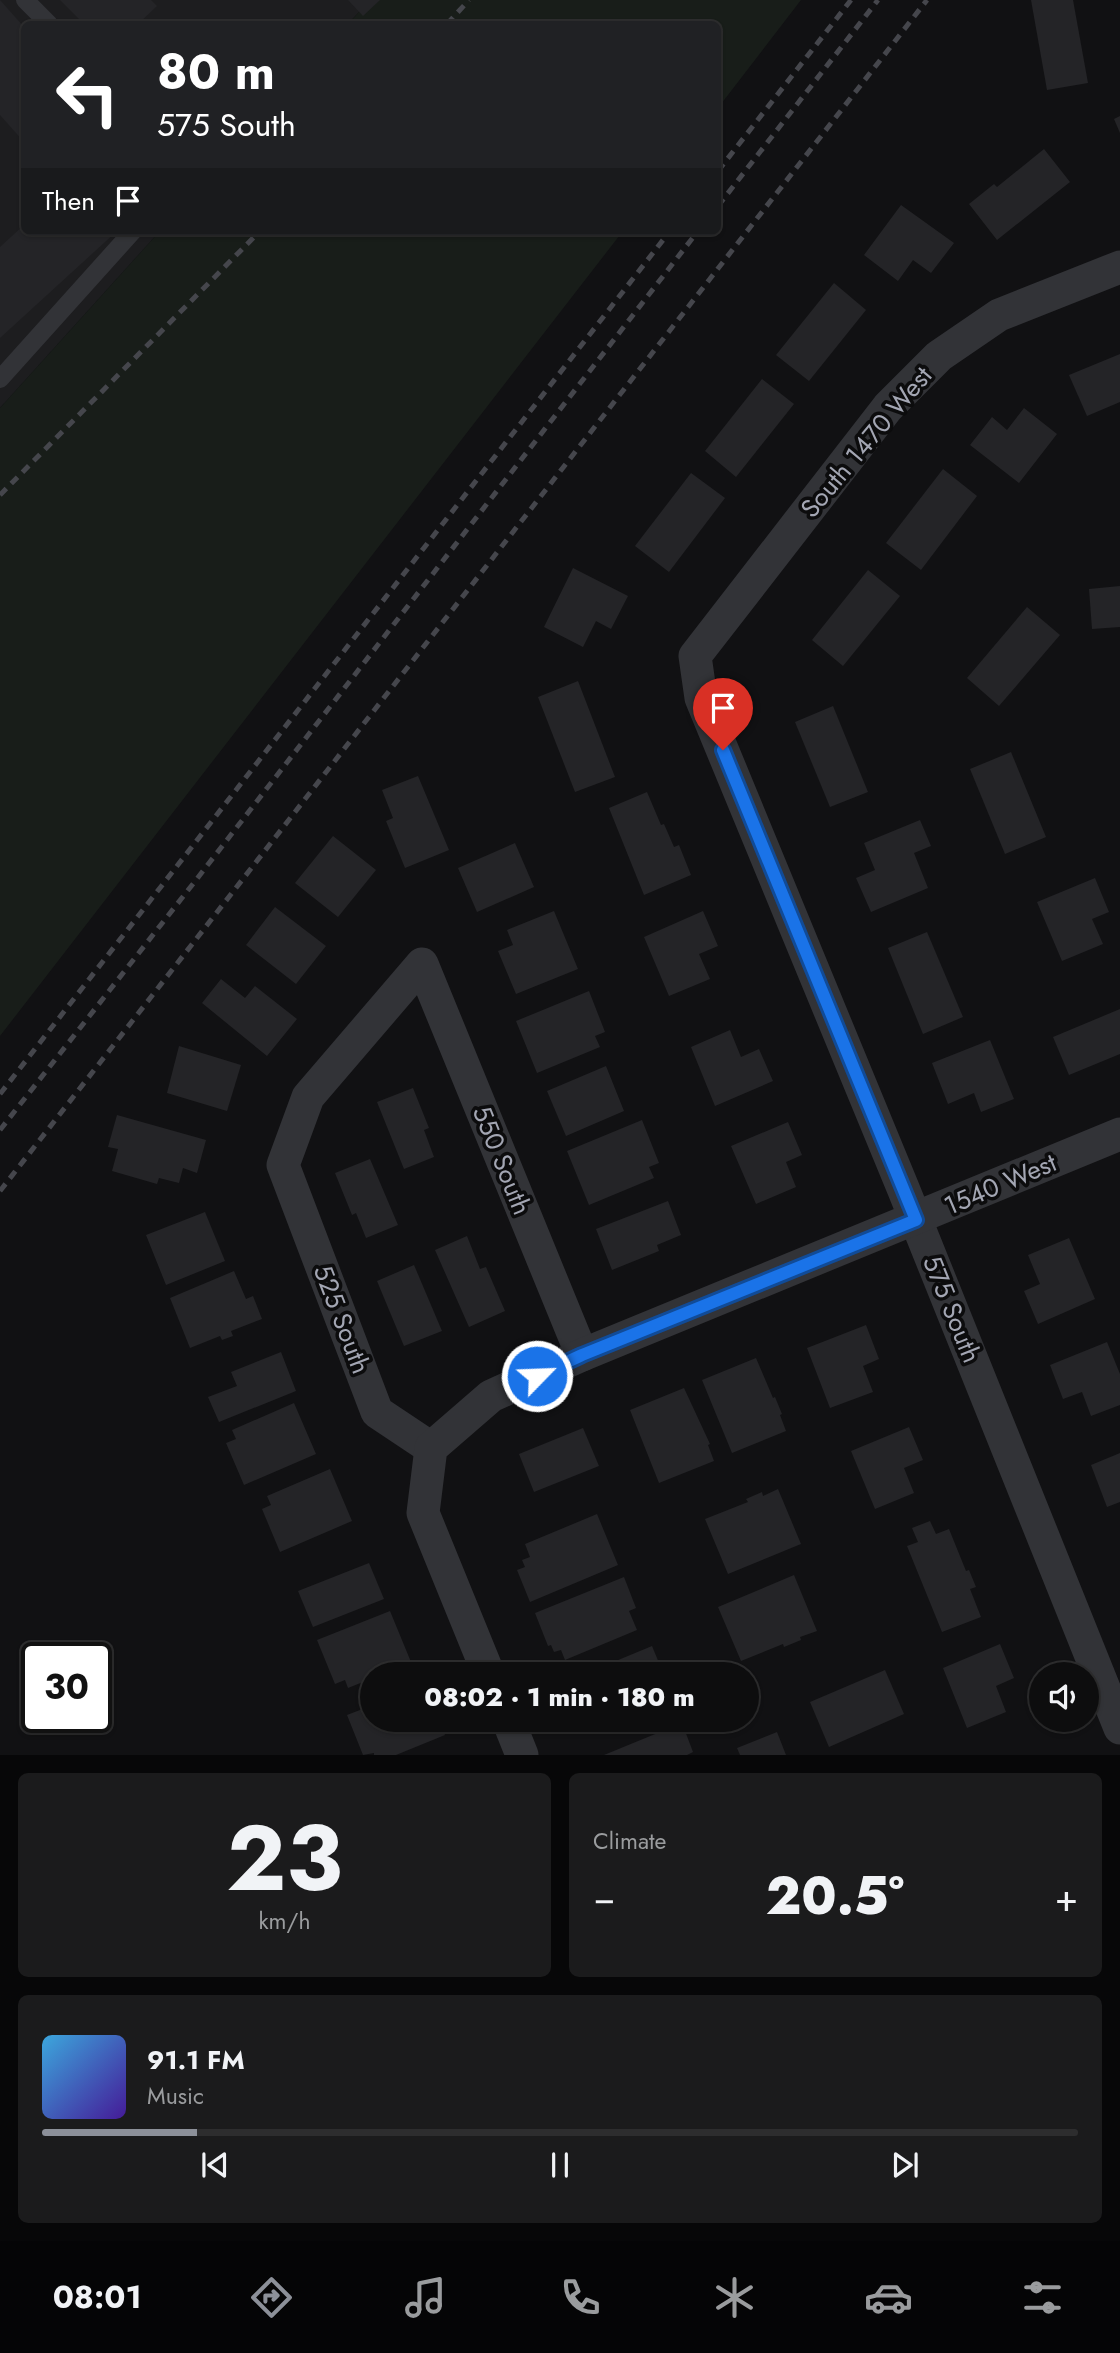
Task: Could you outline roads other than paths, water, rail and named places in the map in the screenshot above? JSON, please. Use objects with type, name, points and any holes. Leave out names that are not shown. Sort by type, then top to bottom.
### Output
[{"type":"street","name":"South 1470 West","points":[[695,656],[888,407],[939,356],[999,315],[1120,267]]},
{"type":"street","name":"575 South","points":[[695,656],[701,698],[916,1220],[1120,1728]]},
{"type":"street","name":"525 South","points":[[422,964],[308,1097],[283,1165],[377,1412],[431,1448]]},
{"type":"street","name":"550 South","points":[[422,964],[582,1355]]},
{"type":"street","name":"1540 West","points":[[431,1448],[491,1396],[582,1355],[1120,1134]]},
{"type":"street","points":[[431,1448],[423,1513],[484,1662]]},
{"type":"street","points":[[513,1732],[522,1755]]},
{"type":"lane","points":[[25,0],[45,21]]},
{"type":"lane","points":[[0,379],[129,235]]},
{"type":"railway","points":[[450,21],[469,0]]},
{"type":"railway","points":[[721,167],[851,0]]},
{"type":"railway","points":[[721,202],[878,0]]},
{"type":"railway","points":[[0,1191],[927,0]]},
{"type":"railway","points":[[0,495],[256,235]]},
{"type":"railway","points":[[0,1094],[667,235]]},
{"type":"railway","points":[[0,1130],[695,235]]}]
